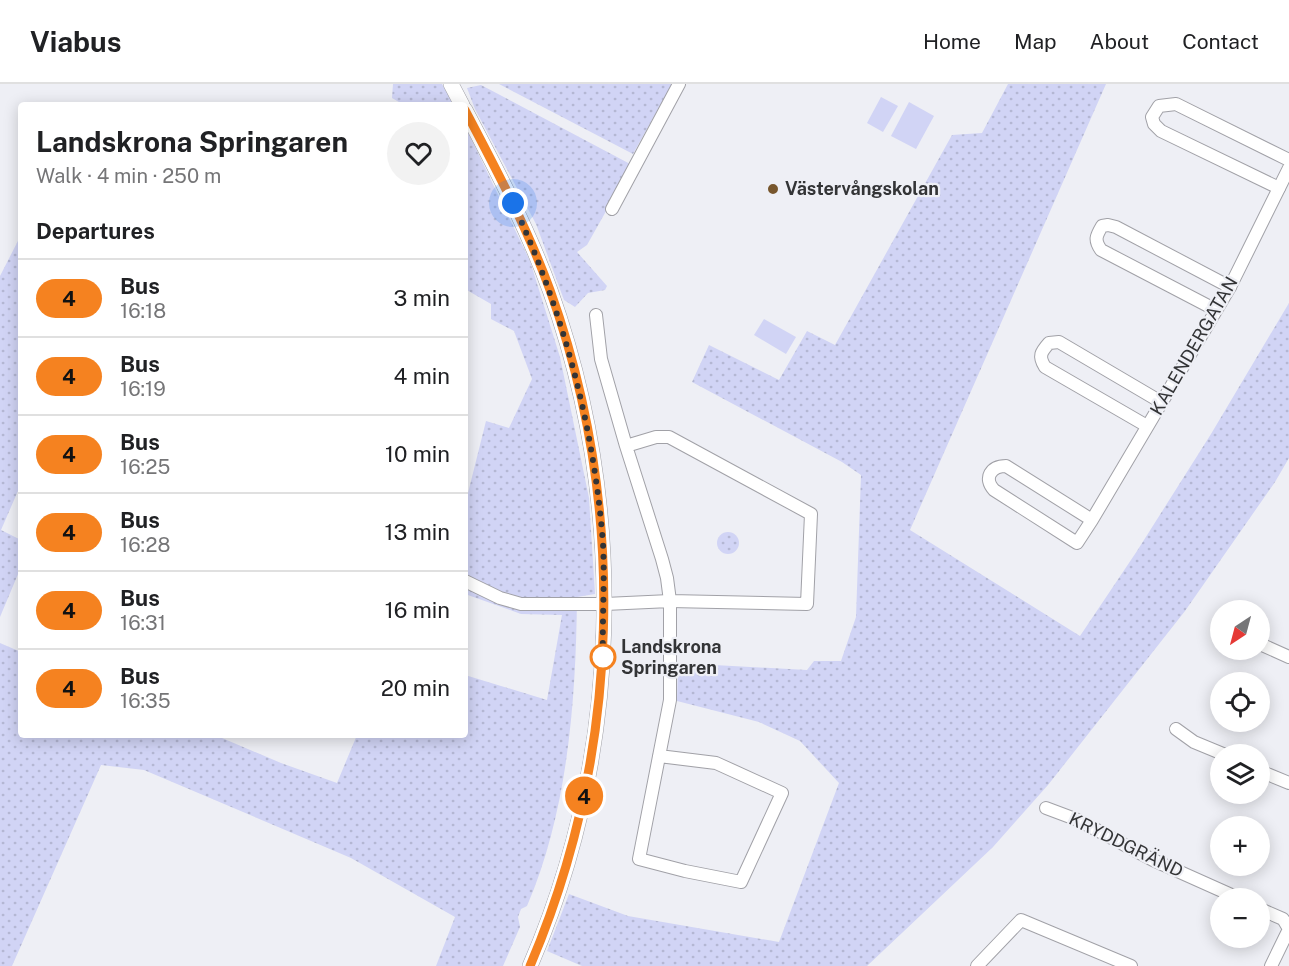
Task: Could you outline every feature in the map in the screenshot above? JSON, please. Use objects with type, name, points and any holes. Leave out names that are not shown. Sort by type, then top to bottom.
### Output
[{"type":"street","points":[[451,84],[460,102]]},
{"type":"street","points":[[612,209],[679,84]]},
{"type":"street","points":[[1279,188],[1161,131],[1154,124],[1152,117],[1160,106],[1176,104],[1289,160]]},
{"type":"street","points":[[468,116],[513,203],[550,290],[576,375],[596,478],[603,545],[605,604],[597,715],[586,784],[560,886],[530,966]]},
{"type":"street","name":"KALENDERGATAN","points":[[1092,520],[1006,466],[997,466],[988,477],[989,485],[994,490],[1077,543],[1092,520],[1230,287],[1289,168]]},
{"type":"street","points":[[1216,310],[1101,250],[1096,243],[1096,236],[1102,226],[1116,227],[1230,287]]},
{"type":"street","points":[[596,315],[602,359],[664,569],[670,601],[670,700],[659,756],[639,859],[741,882],[782,793],[716,763],[659,756]]},
{"type":"street","points":[[1147,426],[1045,367],[1040,360],[1040,353],[1049,343],[1059,342],[1161,402]]},
{"type":"street","points":[[468,582],[500,598],[521,604],[670,601],[807,604],[812,514],[669,437],[656,437],[626,446]]},
{"type":"street","points":[[1270,648],[1289,657]]},
{"type":"street","points":[[1176,729],[1194,742],[1210,749]]},
{"type":"street","points":[[1270,775],[1289,783]]},
{"type":"street","name":"KRYDDGRÄND","points":[[1046,808],[1078,820],[1153,860],[1216,888]]},
{"type":"street","points":[[1270,913],[1283,919],[1288,929],[1271,966]]},
{"type":"street","points":[[977,966],[1021,920],[1131,966]]},
{"type":"shaded area","points":[[393,84],[442,84],[452,102],[399,102],[392,98]]},
{"type":"shaded area","points":[[499,84],[672,84],[633,154]]},
{"type":"shaded area","points":[[1008,84],[1106,84],[910,530],[1080,636],[1211,434],[1289,303],[1289,458],[1275,482],[1185,611],[1048,785],[993,847],[867,966],[582,966],[547,951],[569,894],[628,916],[779,942],[839,783],[800,741],[759,722],[677,701],[678,663],[807,670],[814,661],[841,661],[856,617],[861,475],[842,462],[692,382],[709,345],[779,380],[807,331],[835,345],[952,135],[982,133]]},
{"type":"shaded area","points":[[481,85],[632,165],[587,245],[577,252],[607,286],[605,290],[588,293],[575,307],[564,300],[536,224],[475,109],[467,88]]},
{"type":"shaded area","points":[[881,97],[898,106],[883,132],[867,123]]},
{"type":"shaded area","points":[[909,102],[934,116],[916,149],[891,136]]},
{"type":"shaded area","points":[[468,132],[530,261],[560,357],[589,498],[595,594],[577,597],[572,715],[561,793],[541,870],[527,906],[521,909],[518,917],[520,927],[503,966],[436,966],[455,917],[351,858],[144,770],[101,765],[12,966],[0,966],[0,643],[18,651],[18,738],[222,738],[337,783],[356,738],[468,738],[468,676],[547,700],[562,615],[521,614],[468,595],[468,493],[486,421],[509,428],[532,379],[514,331],[491,319],[491,304],[468,291]]},
{"type":"shaded area","points":[[18,241],[18,491],[1,530],[18,538],[18,574],[0,617],[0,276]]},
{"type":"shaded area","points":[[764,319],[796,337],[786,354],[754,335]]},
{"type":"shaded area","points":[[728,532],[736,535],[739,543],[736,551],[728,554],[720,551],[717,543],[720,535]]},
{"type":"bus line","name":"4","points":[[468,116],[527,233],[550,290],[563,331],[584,412],[596,478],[603,545],[605,604],[603,659],[586,784],[568,861],[547,926],[530,966]]},
{"type":"place","name":"Västervångskolan","points":[[773,189]]},
{"type":"place","name":"Landskrona Springaren","points":[[603,657]]},
{"type":"route","points":[[513,203],[554,303],[576,375],[584,412],[596,478],[603,545],[605,604],[603,657]]}]
